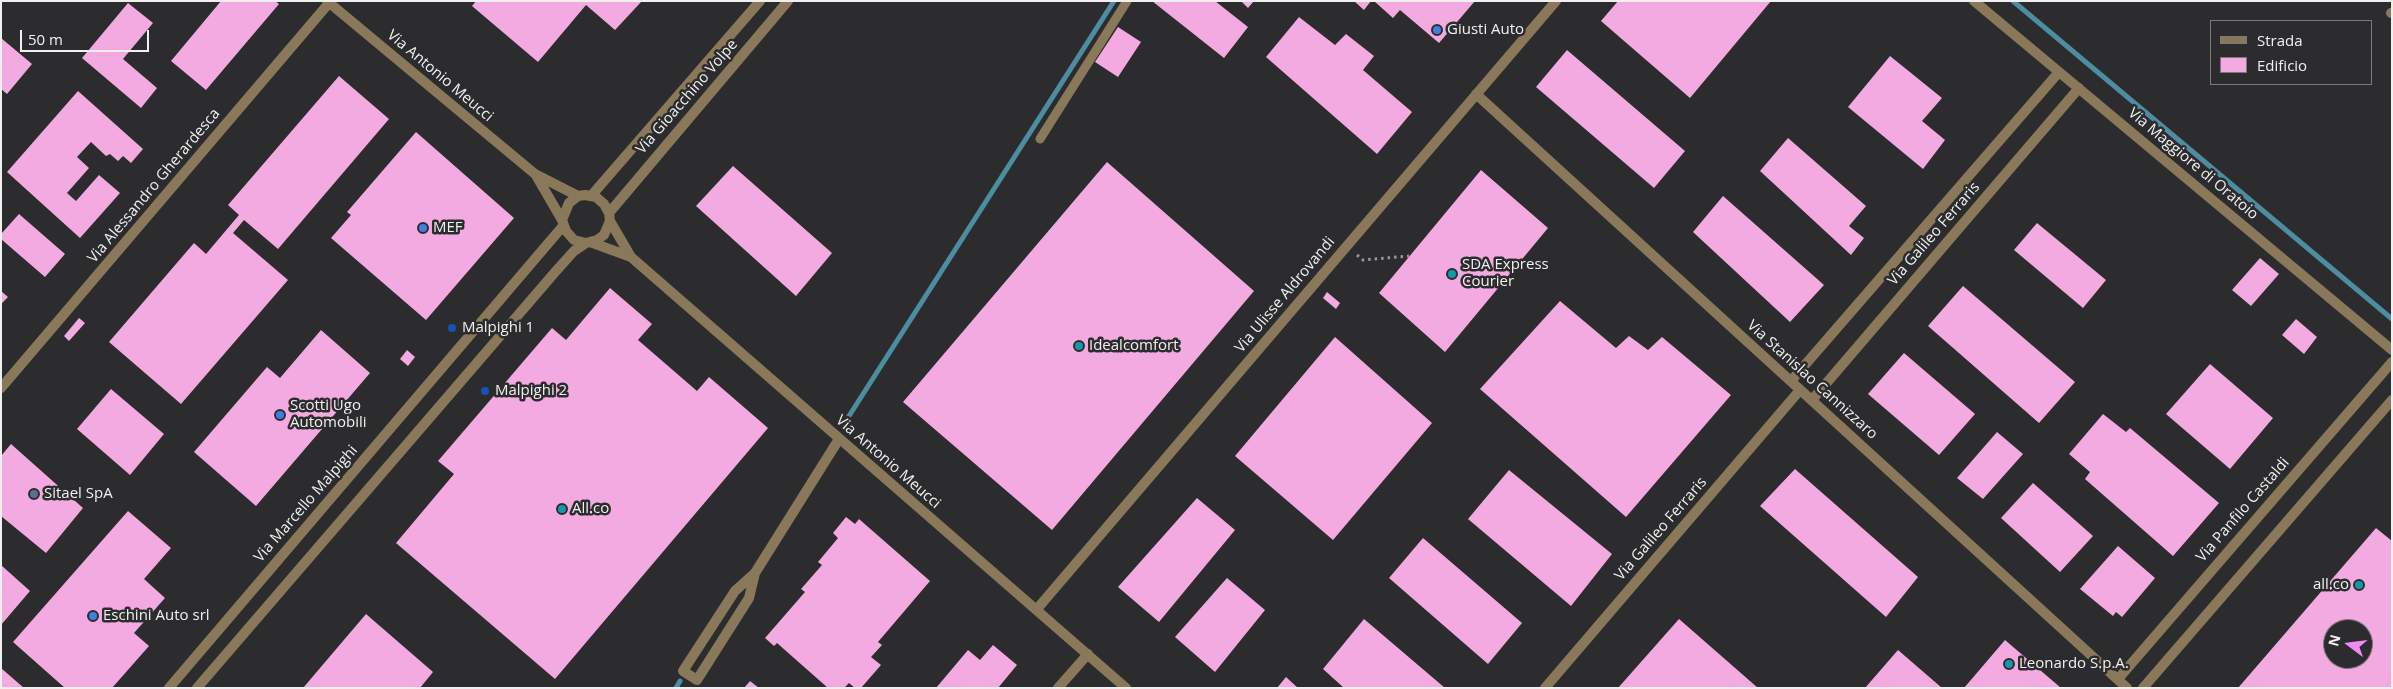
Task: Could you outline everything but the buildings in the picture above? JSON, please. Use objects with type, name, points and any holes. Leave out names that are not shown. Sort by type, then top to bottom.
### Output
[{"type":"street","name":"Via Gioacchino Volpe","points":[[592,196],[760,1]]},
{"type":"street","name":"Via Gioacchino Volpe","points":[[609,217],[788,1]]},
{"type":"street","name":"Via Ulisse Aldrovandi","points":[[1037,609],[1556,1]]},
{"type":"street","name":"Via Maggiore di Oratoio","points":[[1974,1],[2392,350]]},
{"type":"street","name":"Via Antonio Meucci","points":[[328,2],[535,174],[578,196],[592,196],[601,200],[631,257],[1126,688]]},
{"type":"street","name":"Via Alessandro Gherardesca","points":[[1,388],[328,2]]},
{"type":"street","name":"Via Galileo Ferraris","points":[[1791,381],[2059,72]]},
{"type":"street","name":"Via Galileo Ferraris","points":[[1812,400],[2079,88]]},
{"type":"street","name":"Via Stanislao Cannizzaro","points":[[1476,94],[2123,685]]},
{"type":"street","name":"Via Antonio Meucci","points":[[535,174],[570,236],[631,257]]},
{"type":"street","points":[[563,223],[565,208],[578,196]]},
{"type":"street","points":[[197,688],[556,271],[574,251],[604,235],[609,217]]},
{"type":"street","name":"Via Marcello Malpighi","points":[[168,688],[563,223]]},
{"type":"street","name":"Via Panfilo Castaldi","points":[[2123,685],[2392,362]]},
{"type":"street","name":"Via Galileo Ferraris","points":[[1546,688],[1800,390]]},
{"type":"street","points":[[2143,688],[2392,400]]},
{"type":"street","points":[[755,573],[749,598],[697,680],[684,671],[735,591],[755,573],[839,439]]},
{"type":"street","points":[[1058,688],[1088,654]]},
{"type":"lane","points":[[1040,139],[1127,1]]},
{"type":"path","points":[[1363,260],[1409,256]]},
{"type":"waterway","points":[[849,416],[1114,1]]},
{"type":"waterway","points":[[2013,1],[2392,319]]},
{"type":"waterway","points":[[676,688],[680,681]]},
{"type":"place","name":"Giusti Auto","points":[[1437,30]]},
{"type":"place","name":"MEF","points":[[423,228]]},
{"type":"place","name":"SDA Express Courier","points":[[1452,274]]},
{"type":"place","name":"Malpighi 1","points":[[452,328]]},
{"type":"place","name":"Idealcomfort","points":[[1079,346]]},
{"type":"place","name":"Malpighi 2","points":[[485,391]]},
{"type":"place","name":"Scotti Ugo Automobili","points":[[280,415]]},
{"type":"place","name":"Sitael SpA","points":[[34,494]]},
{"type":"place","name":"All.co","points":[[562,509]]},
{"type":"place","name":"all.co","points":[[2359,585]]},
{"type":"place","name":"Eschini Auto srl","points":[[93,616]]},
{"type":"place","name":"Leonardo S.p.A.","points":[[2009,664]]}]
